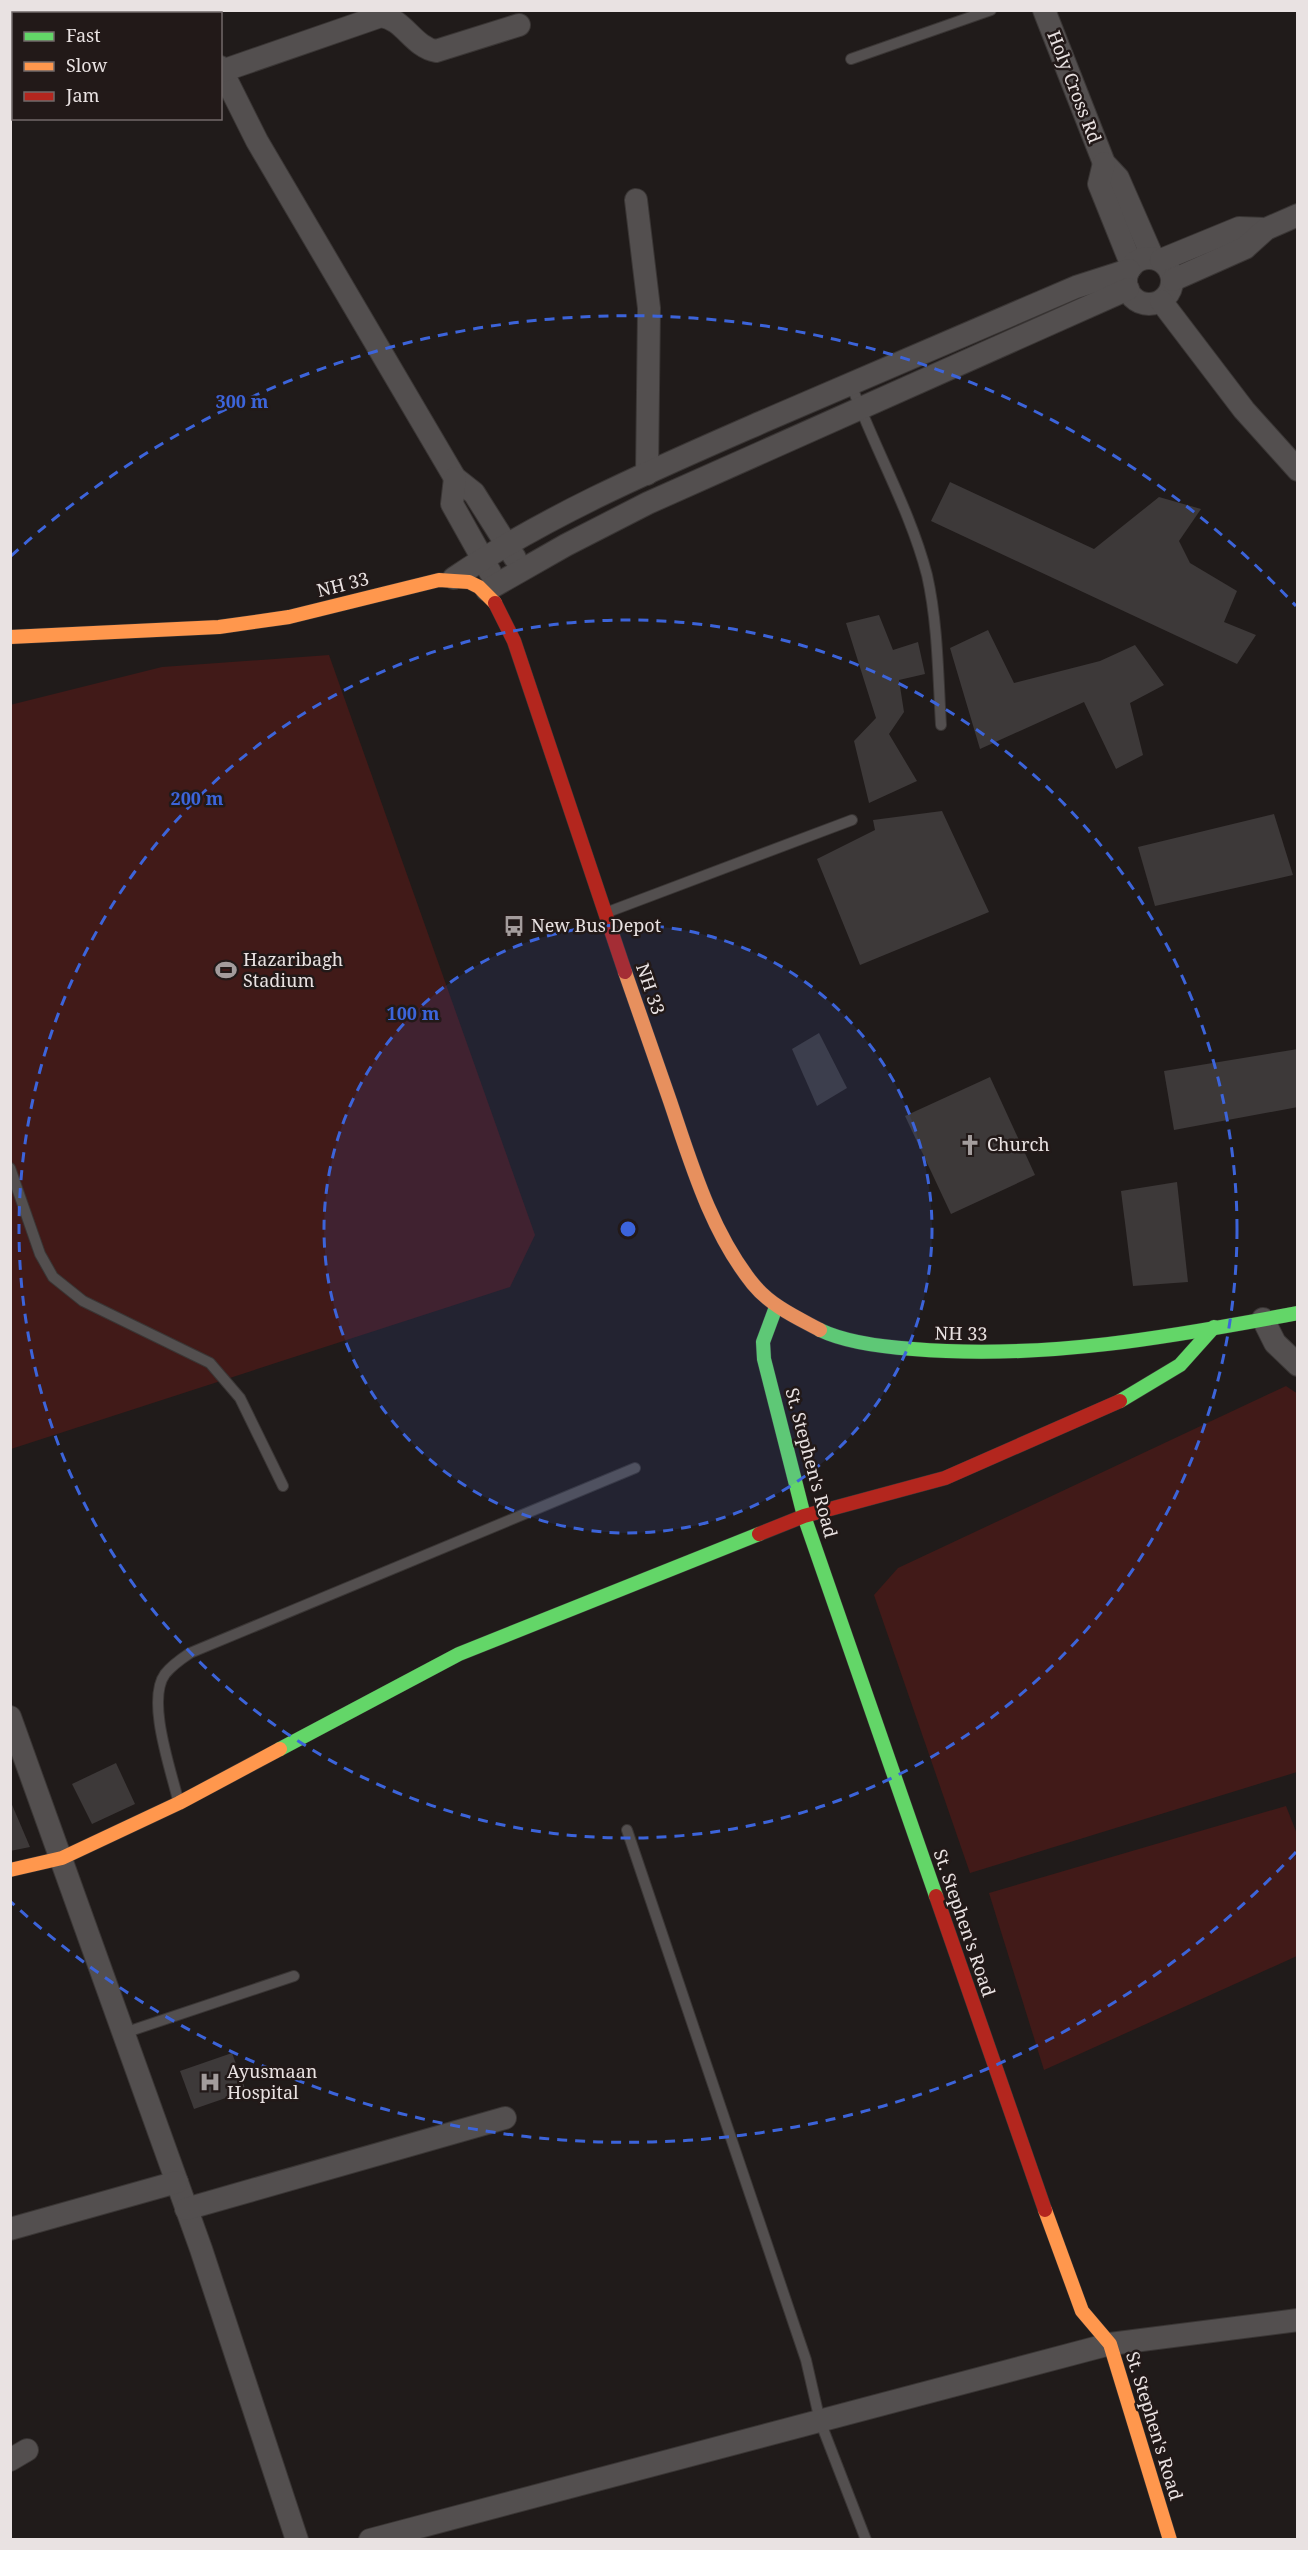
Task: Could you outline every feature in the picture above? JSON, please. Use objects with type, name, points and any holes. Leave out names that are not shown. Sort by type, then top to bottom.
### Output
[{"type":"street","name":"Holy Cross Rd","points":[[1044,10],[1104,164]]},
{"type":"street","points":[[222,69],[381,16],[392,19],[424,47],[436,51],[519,25]]},
{"type":"street","points":[[222,71],[257,141],[455,478],[474,493],[523,571]]},
{"type":"street","points":[[1104,164],[1118,178],[1157,259],[1167,266],[1173,280],[1168,296],[1161,301],[1146,304],[1132,296],[1129,275],[1099,184],[1104,164]]},
{"type":"street","points":[[636,200],[649,308],[647,474]]},
{"type":"street","points":[[1173,280],[1245,248],[1266,229],[1298,215]]},
{"type":"street","points":[[455,478],[452,504],[483,559],[492,588],[566,545],[648,503],[859,407],[1129,275],[1138,261],[1157,259],[1239,228],[1266,229]]},
{"type":"street","points":[[454,578],[507,546],[647,474],[1076,287],[1129,275]]},
{"type":"street","points":[[1161,301],[1244,410],[1298,470]]},
{"type":"street","name":"NH 33","points":[[10,637],[219,627],[289,616],[354,602],[415,584],[454,578],[492,588],[514,641],[689,1154],[716,1220],[749,1282],[776,1306],[810,1325],[858,1341],[921,1352],[995,1353],[1068,1348],[1298,1313]]},
{"type":"street","name":"St. Stephen's Road","points":[[776,1306],[763,1342],[764,1359],[804,1516],[1071,2286],[1082,2311],[1110,2344],[1170,2540]]},
{"type":"street","points":[[1263,1319],[1275,1343],[1298,1365]]},
{"type":"street","points":[[10,1870],[62,1858],[179,1803],[459,1654],[804,1516],[945,1478],[1124,1399],[1180,1365],[1214,1327]]},
{"type":"street","points":[[10,1718],[177,2182],[297,2540]]},
{"type":"street","points":[[186,2209],[505,2118]]},
{"type":"street","points":[[10,2229],[177,2182]]},
{"type":"street","points":[[370,2540],[1110,2344],[1298,2320]]},
{"type":"lane","points":[[850,59],[991,10]]},
{"type":"lane","points":[[851,384],[916,538],[927,576],[933,613],[941,725]]},
{"type":"lane","points":[[605,913],[852,820]]},
{"type":"lane","points":[[10,1168],[40,1254],[53,1277],[83,1302],[198,1356],[217,1370],[240,1398],[283,1485]]},
{"type":"lane","points":[[179,1803],[157,1698],[164,1675],[173,1665],[190,1653],[635,1468]]},
{"type":"lane","points":[[627,1830],[806,2360],[819,2421],[866,2540]]},
{"type":"lane","points":[[124,2033],[294,1976]]},
{"type":"shaded area","name":"Hazaribagh Stadium","points":[[329,655],[535,1235],[510,1287],[11,1449],[10,705],[162,667]]},
{"type":"shaded area","points":[[1286,1386],[1298,1394],[1297,1772],[970,1873],[874,1595],[898,1568]]},
{"type":"shaded area","points":[[1286,1806],[1297,1834],[1297,1956],[1044,2070],[989,1893]]},
{"type":"building","points":[[950,482],[1094,549],[1159,497],[1201,509],[1179,541],[1190,563],[1237,591],[1224,622],[1256,635],[1237,664],[931,521]]},
{"type":"building","points":[[879,615],[893,650],[918,642],[925,674],[899,680],[904,712],[889,734],[917,781],[869,803],[854,741],[876,718],[846,623]]},
{"type":"building","points":[[988,630],[1014,683],[1100,661],[1135,645],[1164,685],[1130,703],[1143,755],[1116,769],[1084,702],[980,749],[950,648]]},
{"type":"building","points":[[942,811],[989,912],[860,965],[817,859],[875,830],[873,820]]},
{"type":"building","points":[[1274,814],[1293,875],[1155,906],[1138,847]]},
{"type":"building","points":[[819,1033],[847,1088],[817,1106],[792,1049]]},
{"type":"building","points":[[1298,1049],[1298,1107],[1174,1130],[1164,1071]]},
{"type":"building","name":"Church","points":[[990,1077],[1035,1175],[951,1214],[905,1116]]},
{"type":"building","points":[[1177,1182],[1188,1282],[1133,1286],[1121,1191]]},
{"type":"building","points":[[116,1763],[135,1804],[92,1824],[72,1784]]},
{"type":"building","points":[[10,1800],[30,1847],[10,1851]]},
{"type":"building","points":[[232,2053],[246,2091],[194,2109],[180,2071]]},
{"type":"traffic: fast","points":[[776,1307],[763,1342],[764,1359],[804,1516],[936,1896]]},
{"type":"traffic: fast","points":[[820,1330],[866,1344],[890,1347],[962,1352],[1010,1351],[1058,1349],[1155,1338],[1298,1313]]},
{"type":"traffic: fast","points":[[1120,1401],[1180,1365],[1214,1327]]},
{"type":"traffic: fast","points":[[280,1749],[459,1654],[759,1534]]},
{"type":"traffic: slow","points":[[10,637],[219,627],[289,617],[439,580],[469,582],[479,587],[495,603]]},
{"type":"traffic: slow","points":[[625,972],[694,1172],[725,1242],[738,1264],[760,1292],[784,1310],[820,1330]]},
{"type":"traffic: slow","points":[[10,1870],[62,1858],[179,1803],[280,1749]]},
{"type":"traffic: slow","points":[[1045,2210],[1082,2311],[1110,2344],[1170,2540]]},
{"type":"traffic: jam","points":[[495,603],[514,641],[625,972]]},
{"type":"traffic: jam","points":[[759,1534],[804,1516],[945,1478],[1120,1401]]},
{"type":"traffic: jam","points":[[936,1896],[1045,2210]]},
{"type":"place","name":"New Bus Depot","points":[[514,926]]},
{"type":"place","name":"Hazaribagh Stadium","points":[[226,970]]},
{"type":"place","name":"Church","points":[[970,1145]]},
{"type":"place","name":"Ayusmaan Hospital","points":[[210,2082]]}]
